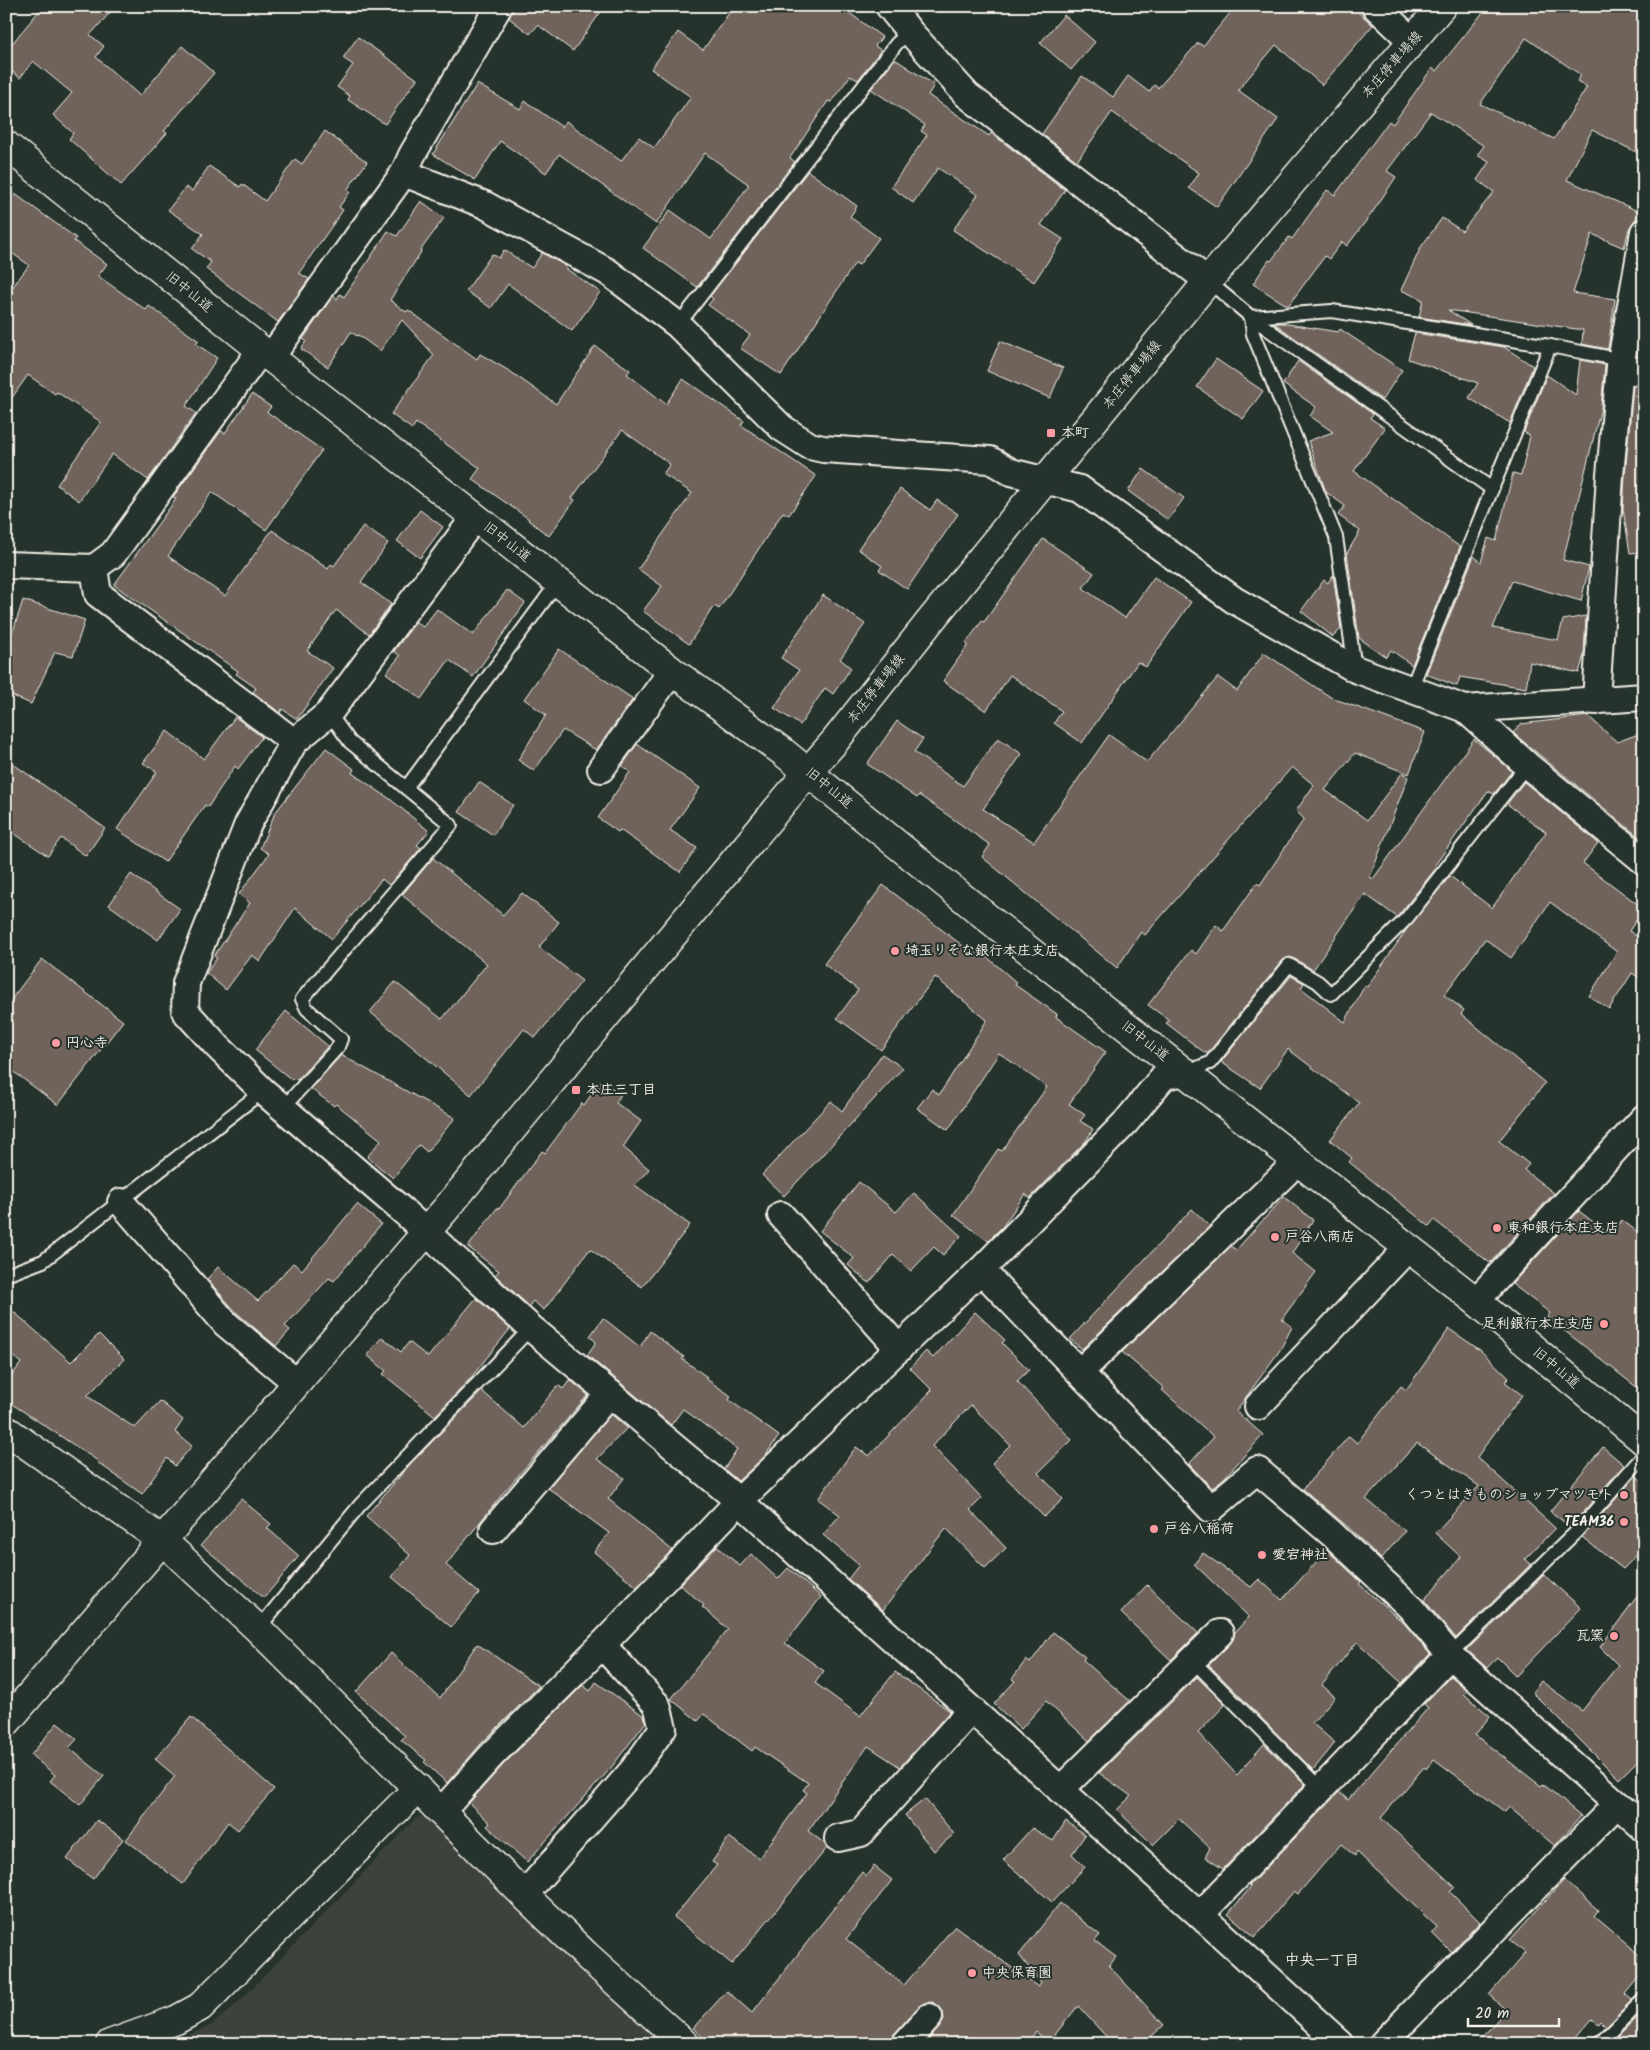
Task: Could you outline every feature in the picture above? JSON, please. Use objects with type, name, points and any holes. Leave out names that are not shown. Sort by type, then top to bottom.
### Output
[{"type":"main road","name":"本庄停車場線","points":[[6,1723],[426,1231],[808,772],[1208,281],[1442,6]]},
{"type":"main road","name":"旧中山道","points":[[6,145],[266,353],[558,582],[672,671],[783,752],[999,927],[1476,1301],[1644,1441]]},
{"type":"main road","points":[[6,1430],[162,1540],[258,1629],[586,1955],[685,2044]]},
{"type":"main road","points":[[110,2044],[176,2020],[200,2007],[418,1788]]},
{"type":"street","points":[[6,565],[94,568],[112,554],[404,173],[412,155],[499,6]]},
{"type":"street","points":[[889,6],[967,95],[1208,281]]},
{"type":"street","points":[[1375,6],[1412,41]]},
{"type":"street","points":[[404,173],[484,206],[608,272],[678,325],[782,428],[810,446],[823,449],[990,460],[1011,472],[1080,489],[1234,600],[1355,669],[1465,709],[1526,765],[1644,861]]},
{"type":"street","points":[[1596,701],[1610,475],[1632,368],[1644,232]]},
{"type":"street","points":[[475,517],[329,713],[294,742],[248,824],[186,984],[185,1012],[263,1091],[426,1231],[531,1328],[739,1501],[1200,1915],[1338,2043]]},
{"type":"street","points":[[94,568],[98,594],[294,742]]},
{"type":"street","points":[[601,770],[672,671]]},
{"type":"street","points":[[1465,709],[1644,697]]},
{"type":"street","points":[[442,1812],[491,1756],[602,1645],[739,1501],[981,1270],[1126,1122],[1164,1076],[1186,1072]]},
{"type":"street","points":[[1476,1301],[1644,1118]]},
{"type":"street","points":[[1080,1372],[1298,1161]]},
{"type":"street","points":[[121,1202],[226,1324],[297,1383]]},
{"type":"street","points":[[781,1215],[899,1349]]},
{"type":"street","points":[[1258,1406],[1408,1248]]},
{"type":"street","points":[[981,1270],[1211,1509],[1257,1470],[1331,1533],[1409,1606],[1450,1655],[1644,1828]]},
{"type":"street","points":[[492,1530],[610,1393]]},
{"type":"street","points":[[1060,1790],[1220,1633]]},
{"type":"street","points":[[524,1895],[634,1770],[663,1728],[657,1705],[602,1645]]},
{"type":"street","points":[[1200,1915],[1450,1655]]},
{"type":"street","points":[[838,1838],[861,1834],[972,1710]]},
{"type":"street","points":[[1382,2044],[1617,1804]]},
{"type":"street","points":[[905,2044],[929,2017]]},
{"type":"lane","points":[[678,325],[897,43],[910,32]]},
{"type":"lane","points":[[1208,281],[1251,317],[1492,488]]},
{"type":"lane","points":[[1251,317],[1332,311],[1550,346],[1612,358],[1632,368]]},
{"type":"lane","points":[[1251,317],[1253,334],[1336,537],[1355,669]]},
{"type":"lane","points":[[1412,689],[1550,346]]},
{"type":"lane","points":[[406,788],[558,582]]},
{"type":"lane","points":[[283,1108],[338,1047],[341,1039],[307,1009],[302,999],[451,825],[350,742],[329,713]]},
{"type":"lane","points":[[1186,1072],[1210,1063],[1289,965],[1318,982],[1331,994],[1406,918],[1526,765]]},
{"type":"lane","points":[[6,1275],[43,1261],[263,1091]]},
{"type":"lane","points":[[258,1629],[360,1505],[531,1328]]},
{"type":"lane","points":[[1450,1655],[1576,1532],[1644,1455]]},
{"type":"lane","points":[[1192,1660],[1322,1789]]},
{"type":"lane","points":[[1599,2044],[1644,1999]]},
{"type":"shaded area","points":[[429,1816],[662,2044],[167,2044],[212,2025],[243,1998],[416,1818]]},
{"type":"building","points":[[43,6],[116,6],[90,35],[104,46],[96,57],[140,96],[182,46],[214,73],[164,131],[167,133],[121,185],[69,139],[73,133],[53,115],[72,93],[33,61],[20,78],[6,66],[6,51]]},
{"type":"building","points":[[514,6],[605,6],[573,51],[538,25],[530,34],[509,18]]},
{"type":"building","points":[[734,6],[840,6],[882,37],[875,46],[881,50],[858,80],[850,76],[831,102],[828,101],[790,158],[795,162],[697,287],[643,248],[670,210],[711,239],[748,186],[748,184],[705,153],[656,224],[559,154],[546,173],[500,141],[475,180],[433,154],[477,84],[520,109],[525,101],[562,127],[566,121],[621,161],[639,137],[654,148],[691,97],[651,69],[678,32],[703,50]]},
{"type":"building","points":[[1236,6],[1351,6],[1373,25],[1322,85],[1276,45],[1238,90],[1278,119],[1217,207],[1189,188],[1199,173],[1112,112],[1077,161],[1042,134],[1082,76],[1113,97],[1128,76],[1149,92],[1154,85],[1158,88],[1198,43],[1203,46]]},
{"type":"building","points":[[1488,6],[1644,6],[1644,156],[1592,130],[1567,180],[1640,212],[1629,229],[1624,248],[1592,234],[1573,293],[1615,299],[1608,349],[1582,344],[1583,330],[1448,310],[1471,325],[1419,317],[1423,300],[1401,290],[1421,247],[1442,218],[1462,231],[1494,192],[1477,180],[1489,162],[1477,155],[1484,146],[1431,112],[1387,171],[1396,177],[1372,213],[1347,246],[1342,242],[1329,259],[1325,256],[1288,306],[1253,284],[1269,260],[1271,261],[1289,237],[1292,239],[1327,190],[1335,195],[1389,121],[1393,124],[1432,68],[1436,71]],"holes":[[[1526,38],[1581,75],[1577,81],[1587,87],[1554,139],[1480,104]]]},
{"type":"building","points":[[1064,15],[1095,42],[1071,70],[1040,43]]},
{"type":"building","points":[[358,37],[417,79],[385,124],[348,100],[350,96],[337,87],[353,65],[343,58]]},
{"type":"building","points":[[895,59],[934,85],[928,95],[989,136],[991,133],[1065,190],[1041,225],[1063,239],[1034,282],[953,230],[978,195],[938,168],[913,203],[891,187],[927,135],[921,131],[925,125],[871,89]]},
{"type":"building","points":[[325,131],[367,162],[347,190],[350,192],[339,207],[343,210],[299,273],[309,279],[278,322],[206,269],[211,262],[192,249],[203,234],[168,210],[186,187],[192,191],[209,166],[240,187],[242,184],[265,201],[295,159],[302,164]]},
{"type":"building","points":[[808,171],[857,206],[850,217],[879,238],[859,265],[855,263],[781,375],[740,348],[750,335],[708,305],[713,299],[710,296]]},
{"type":"building","points":[[15,194],[76,238],[74,241],[107,264],[98,276],[146,310],[149,306],[199,341],[196,344],[217,358],[186,406],[196,413],[148,480],[112,454],[79,501],[57,485],[101,422],[28,375],[6,406],[6,296],[29,265],[6,249],[6,207]]},
{"type":"building","points":[[421,201],[444,218],[420,251],[390,300],[406,312],[408,310],[477,359],[480,354],[511,372],[556,404],[595,346],[630,370],[627,374],[666,404],[683,379],[744,421],[741,425],[816,476],[789,515],[783,512],[719,609],[714,606],[689,644],[643,611],[662,586],[638,569],[692,493],[663,474],[670,464],[622,430],[572,498],[575,500],[549,536],[529,519],[472,479],[480,468],[416,423],[412,429],[391,414],[434,355],[402,320],[380,351],[351,332],[328,367],[301,349],[306,341],[303,339],[333,296],[337,299],[340,294],[344,297],[388,231],[397,236]]},
{"type":"building","points":[[504,250],[532,268],[542,253],[566,266],[565,268],[600,292],[572,331],[508,284],[491,308],[466,291],[492,254],[499,258]]},
{"type":"building","points":[[1274,323],[1338,332],[1340,329],[1402,370],[1382,400]]},
{"type":"building","points":[[1415,333],[1504,347],[1533,366],[1510,423],[1469,398],[1478,383],[1408,359]]},
{"type":"building","points":[[1000,341],[1063,368],[1050,398],[987,371]]},
{"type":"building","points":[[1216,359],[1263,391],[1243,419],[1197,387]]},
{"type":"building","points":[[1580,360],[1605,365],[1601,408],[1563,560],[1589,567],[1581,601],[1512,581],[1493,628],[1558,640],[1563,620],[1586,616],[1584,655],[1579,673],[1530,662],[1526,688],[1460,677],[1457,686],[1426,674],[1474,556],[1481,562],[1488,538],[1496,541],[1513,473],[1521,475],[1530,436],[1524,432],[1547,375],[1576,395]]},
{"type":"building","points":[[1298,361],[1373,414],[1370,418],[1385,428],[1354,471],[1460,547],[1412,665],[1391,650],[1386,657],[1359,638],[1347,553],[1360,531],[1338,515],[1345,506],[1326,492],[1308,441],[1333,432],[1310,416],[1316,407],[1283,384]]},
{"type":"building","points":[[1644,385],[1644,552],[1630,553],[1623,509],[1625,476],[1633,386]]},
{"type":"building","points":[[252,394],[271,407],[267,412],[322,450],[266,530],[212,492],[168,556],[225,596],[272,530],[328,569],[331,564],[334,566],[363,526],[388,543],[361,582],[391,604],[369,634],[336,610],[307,651],[333,668],[297,719],[282,709],[280,713],[253,692],[256,688],[236,674],[238,671],[114,585],[176,499],[173,497],[221,431],[225,433]]},
{"type":"building","points":[[1143,469],[1184,498],[1168,520],[1128,491]]},
{"type":"building","points":[[900,489],[930,510],[937,500],[958,514],[907,589],[879,570],[882,566],[858,549]]},
{"type":"building","points":[[420,510],[443,527],[420,558],[397,541]]},
{"type":"building","points":[[1043,539],[1094,573],[1083,588],[1125,618],[1154,577],[1191,602],[1146,667],[1138,662],[1082,743],[1054,723],[1062,711],[1010,675],[986,711],[943,681],[968,645],[966,643],[982,621],[984,622]]},
{"type":"building","points":[[1333,575],[1341,629],[1333,637],[1301,611],[1324,580],[1328,583]]},
{"type":"building","points":[[507,590],[525,603],[473,677],[449,660],[421,699],[386,673],[400,656],[394,651],[416,622],[423,627],[437,609],[473,635]]},
{"type":"building","points":[[823,595],[865,624],[840,659],[851,668],[833,694],[825,688],[800,725],[774,708],[799,670],[781,658]]},
{"type":"building","points":[[23,600],[85,620],[73,656],[55,652],[31,704],[6,693],[6,653]]},
{"type":"building","points":[[559,649],[633,699],[596,750],[563,730],[534,771],[518,760],[546,715],[524,699]]},
{"type":"building","points":[[1264,653],[1332,698],[1425,732],[1409,774],[1355,753],[1325,790],[1367,820],[1402,773],[1408,777],[1370,877],[1373,879],[1474,739],[1512,771],[1494,794],[1488,791],[1435,865],[1437,867],[1397,917],[1365,894],[1313,970],[1293,958],[1289,957],[1283,960],[1208,1053],[1205,1053],[1166,1023],[1169,1020],[1148,1005],[1191,950],[1196,954],[1216,925],[1223,931],[1257,883],[1260,885],[1304,819],[1296,811],[1314,785],[1292,767],[1145,935],[1141,932],[1117,968],[982,857],[990,845],[919,795],[917,798],[867,764],[897,721],[923,739],[914,752],[963,786],[998,738],[1022,754],[983,809],[1034,842],[1109,735],[1147,762],[1218,677],[1237,691]]},
{"type":"building","points":[[1588,716],[1617,742],[1644,732],[1644,841],[1513,733],[1521,724]]},
{"type":"building","points":[[235,717],[262,737],[238,769],[235,766],[208,807],[205,805],[165,862],[117,829],[157,772],[143,763],[167,731],[204,759]]},
{"type":"building","points":[[637,744],[700,788],[670,830],[697,848],[680,872],[620,830],[618,832],[598,818],[630,772],[622,766]]},
{"type":"building","points":[[326,748],[354,769],[352,773],[390,799],[429,831],[417,845],[421,848],[389,885],[382,879],[332,939],[295,908],[260,961],[252,955],[226,990],[206,973],[217,958],[214,956],[250,903],[239,894],[269,854],[260,848],[275,813]]},
{"type":"building","points":[[6,759],[105,828],[86,856],[61,838],[48,856],[6,828]]},
{"type":"building","points":[[479,782],[513,805],[493,835],[459,812]]},
{"type":"building","points":[[1524,782],[1598,843],[1583,863],[1644,909],[1629,931],[1644,941],[1644,981],[1632,973],[1609,1009],[1589,996],[1617,952],[1550,902],[1511,958],[1485,939],[1444,995],[1464,1010],[1461,1014],[1545,1083],[1499,1141],[1529,1164],[1524,1170],[1554,1193],[1490,1263],[1434,1220],[1429,1226],[1349,1162],[1352,1158],[1330,1140],[1359,1103],[1288,1049],[1260,1088],[1221,1062],[1291,976],[1304,983],[1301,988],[1345,1022],[1365,985],[1367,987],[1407,929],[1450,876],[1492,908],[1546,832],[1507,804]]},
{"type":"building","points":[[433,858],[503,915],[522,893],[559,922],[539,947],[582,981],[535,1038],[524,1029],[471,1095],[370,1012],[395,982],[442,1019],[487,964],[402,895]]},
{"type":"building","points":[[131,874],[180,909],[158,940],[109,905]]},
{"type":"building","points":[[883,885],[975,955],[979,950],[1017,983],[1015,985],[1057,1014],[1056,1017],[1106,1052],[1069,1104],[1085,1115],[1080,1121],[1093,1129],[1086,1141],[1030,1198],[1025,1194],[1003,1226],[988,1241],[953,1215],[998,1149],[1002,1151],[1047,1087],[999,1053],[948,1130],[917,1108],[932,1089],[939,1095],[987,1020],[935,977],[881,1050],[837,1018],[858,990],[824,964]]},
{"type":"building","name":"円心寺","points":[[42,959],[123,1021],[58,1105],[6,1066],[6,1006]]},
{"type":"building","points":[[286,1011],[328,1046],[297,1080],[294,1078],[292,1080],[255,1050]]},
{"type":"building","points":[[882,1054],[903,1068],[784,1196],[762,1175],[831,1101],[842,1111]]},
{"type":"building","points":[[341,1055],[455,1118],[427,1152],[419,1145],[393,1178],[367,1157],[381,1140],[336,1104],[334,1106],[311,1089]]},
{"type":"building","points":[[601,1081],[621,1094],[616,1103],[641,1121],[623,1147],[649,1169],[635,1185],[690,1225],[642,1287],[590,1249],[544,1310],[533,1301],[529,1306],[495,1275],[499,1271],[468,1247],[542,1151],[545,1153]]},
{"type":"building","points":[[859,1182],[896,1212],[914,1193],[961,1236],[943,1255],[934,1247],[911,1271],[893,1255],[869,1283],[848,1265],[854,1258],[820,1231]]},
{"type":"building","points":[[1284,1197],[1313,1220],[1292,1253],[1316,1272],[1282,1319],[1292,1327],[1280,1350],[1236,1411],[1263,1435],[1225,1477],[1212,1488],[1189,1464],[1214,1437],[1162,1390],[1164,1388],[1122,1352],[1231,1246],[1236,1250]]},
{"type":"building","points":[[357,1204],[381,1224],[334,1281],[329,1278],[285,1326],[290,1330],[276,1346],[237,1313],[207,1279],[218,1267],[258,1301],[293,1263],[302,1270]]},
{"type":"building","points":[[1192,1209],[1210,1226],[1082,1349],[1070,1339]]},
{"type":"building","points":[[1579,1211],[1610,1235],[1622,1220],[1644,1237],[1644,1393],[1547,1317],[1550,1313],[1512,1284]]},
{"type":"building","points":[[476,1298],[510,1329],[469,1380],[435,1416],[383,1374],[386,1371],[367,1355],[382,1337],[401,1352],[409,1342],[428,1357]]},
{"type":"building","points":[[6,1305],[71,1362],[99,1334],[124,1359],[87,1396],[135,1428],[160,1401],[183,1420],[175,1432],[192,1446],[175,1466],[167,1458],[142,1494],[98,1461],[6,1400],[6,1384],[21,1363],[6,1351]]},
{"type":"building","points":[[975,1312],[1005,1340],[1002,1343],[1029,1370],[1017,1381],[1072,1440],[1038,1473],[1063,1499],[1044,1517],[992,1463],[1010,1445],[971,1405],[932,1446],[982,1498],[970,1510],[1006,1548],[985,1568],[946,1528],[883,1610],[848,1579],[859,1565],[823,1535],[840,1515],[818,1499],[856,1447],[869,1456],[932,1390],[910,1368],[926,1351],[933,1358]]},
{"type":"building","points":[[603,1318],[640,1347],[650,1331],[684,1357],[682,1359],[707,1377],[705,1378],[731,1396],[729,1400],[779,1436],[764,1457],[738,1481],[724,1469],[737,1449],[683,1409],[671,1425],[587,1355],[596,1342],[590,1336]]},
{"type":"building","points":[[1449,1329],[1480,1350],[1509,1378],[1505,1382],[1522,1395],[1477,1457],[1555,1528],[1525,1559],[1531,1564],[1456,1638],[1424,1600],[1461,1557],[1435,1533],[1479,1486],[1417,1443],[1366,1499],[1405,1531],[1381,1559],[1348,1527],[1303,1489],[1349,1436],[1357,1443],[1401,1386],[1406,1390]]},
{"type":"building","points":[[570,1380],[588,1395],[504,1492],[446,1565],[479,1593],[451,1627],[392,1577],[410,1555],[366,1516],[411,1463],[482,1391],[524,1428],[558,1385],[563,1389]]},
{"type":"building","points":[[611,1414],[627,1428],[597,1459],[624,1478],[608,1499],[672,1550],[637,1587],[594,1552],[609,1533],[548,1488]]},
{"type":"building","points":[[1603,1447],[1624,1465],[1570,1527],[1550,1511]]},
{"type":"building","points":[[1636,1476],[1644,1482],[1644,1548],[1623,1569],[1582,1537]]},
{"type":"building","points":[[241,1499],[271,1524],[267,1528],[299,1556],[264,1598],[201,1545]]},
{"type":"building","points":[[717,1546],[740,1566],[751,1554],[778,1579],[788,1568],[821,1597],[785,1643],[824,1671],[815,1683],[860,1716],[895,1672],[950,1711],[900,1767],[868,1746],[808,1831],[824,1843],[827,1848],[732,1964],[674,1917],[717,1865],[712,1862],[729,1837],[759,1858],[807,1793],[803,1790],[808,1783],[755,1747],[752,1751],[704,1714],[698,1721],[671,1699],[728,1629],[680,1585]]},
{"type":"building","points":[[1327,1550],[1361,1582],[1359,1584],[1404,1623],[1430,1654],[1402,1683],[1357,1642],[1322,1685],[1335,1697],[1312,1723],[1335,1743],[1313,1770],[1209,1665],[1230,1644],[1235,1632],[1249,1617],[1194,1564],[1203,1553],[1251,1587],[1259,1579],[1282,1600]]},
{"type":"building","points":[[1544,1575],[1581,1608],[1516,1676],[1497,1657],[1487,1668],[1467,1650]]},
{"type":"building","points":[[1147,1585],[1198,1633],[1171,1660],[1121,1613]]},
{"type":"building","points":[[1644,1587],[1644,1754],[1619,1779],[1532,1692],[1541,1681],[1582,1711],[1618,1665],[1600,1647]]},
{"type":"building","points":[[1053,1632],[1085,1657],[1083,1660],[1130,1701],[1089,1741],[1046,1701],[1021,1729],[994,1704],[1015,1681],[1012,1679],[1026,1660],[1030,1663]]},
{"type":"building","points":[[477,1644],[539,1686],[480,1745],[447,1783],[424,1762],[426,1760],[401,1740],[405,1736],[356,1692],[391,1653],[440,1698]]},
{"type":"building","points":[[1451,1676],[1468,1691],[1464,1694],[1490,1716],[1475,1735],[1541,1786],[1543,1784],[1581,1816],[1555,1846],[1509,1807],[1505,1812],[1434,1759],[1426,1769],[1424,1767],[1381,1818],[1455,1887],[1450,1892],[1480,1922],[1451,1952],[1432,1933],[1437,1927],[1357,1852],[1355,1856],[1341,1844],[1298,1894],[1294,1891],[1255,1937],[1228,1914],[1251,1887],[1249,1886],[1339,1792],[1348,1800],[1428,1708],[1424,1704]]},
{"type":"building","points":[[1197,1677],[1225,1705],[1198,1733],[1237,1775],[1264,1744],[1305,1784],[1223,1869],[1205,1857],[1210,1848],[1179,1819],[1153,1845],[1117,1810],[1131,1796],[1099,1773]]},
{"type":"building","points":[[596,1682],[644,1716],[646,1722],[610,1769],[527,1862],[487,1826],[490,1823],[469,1803],[502,1766],[583,1685],[590,1691]]},
{"type":"building","points":[[191,1717],[274,1789],[238,1830],[228,1822],[183,1884],[126,1840],[175,1776],[155,1759]]},
{"type":"building","points":[[57,1723],[77,1739],[69,1748],[104,1776],[80,1805],[50,1781],[55,1775],[31,1755]]},
{"type":"building","points":[[925,1799],[954,1834],[934,1851],[905,1815]]},
{"type":"building","points":[[97,1820],[123,1839],[93,1879],[67,1859]]},
{"type":"building","points":[[1066,1821],[1085,1835],[1072,1854],[1085,1867],[1052,1902],[1003,1860],[1032,1828],[1053,1841]]},
{"type":"building","points":[[874,1866],[892,1880],[846,1939],[904,1985],[955,1926],[1038,1987],[1041,1983],[1019,1955],[1060,1903],[1100,1935],[1095,1941],[1116,1957],[1109,1966],[1164,2025],[1143,2044],[1113,2044],[1078,2006],[1049,2042],[1036,2032],[1026,2044],[925,2044],[944,2020],[943,2012],[939,2006],[932,2002],[924,2003],[918,2007],[894,2034],[890,2044],[710,2044],[693,2028],[727,1991],[752,2013],[862,1872],[866,1876]]},
{"type":"building","points":[[1564,1880],[1598,1910],[1594,1916],[1644,1958],[1644,1971],[1625,1994],[1632,2000],[1606,2026],[1601,2021],[1599,2024],[1592,2019],[1571,2044],[1476,2044],[1506,2010],[1489,1995],[1525,1953],[1510,1940]]},
{"type":"building","points":[[1644,2011],[1644,2044],[1625,2044],[1618,2037]]},
{"type":"place","name":"本町","points":[[1051,433]]},
{"type":"place","name":"埼玉りそな銀行本庄支店","points":[[895,951]]},
{"type":"place","name":"円心寺","points":[[56,1043]]},
{"type":"place","name":"本庄三丁目","points":[[576,1090]]},
{"type":"place","name":"東和銀行本庄支店","points":[[1497,1228]]},
{"type":"place","name":"戸谷八商店","points":[[1275,1237]]},
{"type":"place","name":"足利銀行本庄支店","points":[[1604,1324]]},
{"type":"place","name":"くつとはきものショップマツモト","points":[[1624,1495]]},
{"type":"place","name":"TEAM36","points":[[1624,1522]]},
{"type":"place","name":"戸谷八稲荷","points":[[1154,1529]]},
{"type":"place","name":"愛宕神社","points":[[1262,1555]]},
{"type":"place","name":"瓦窯","points":[[1614,1636]]},
{"type":"place","name":"中央保育園","points":[[972,1973]]},
{"type":"district","name":"中央一丁目","points":[[1322,1961]]}]
